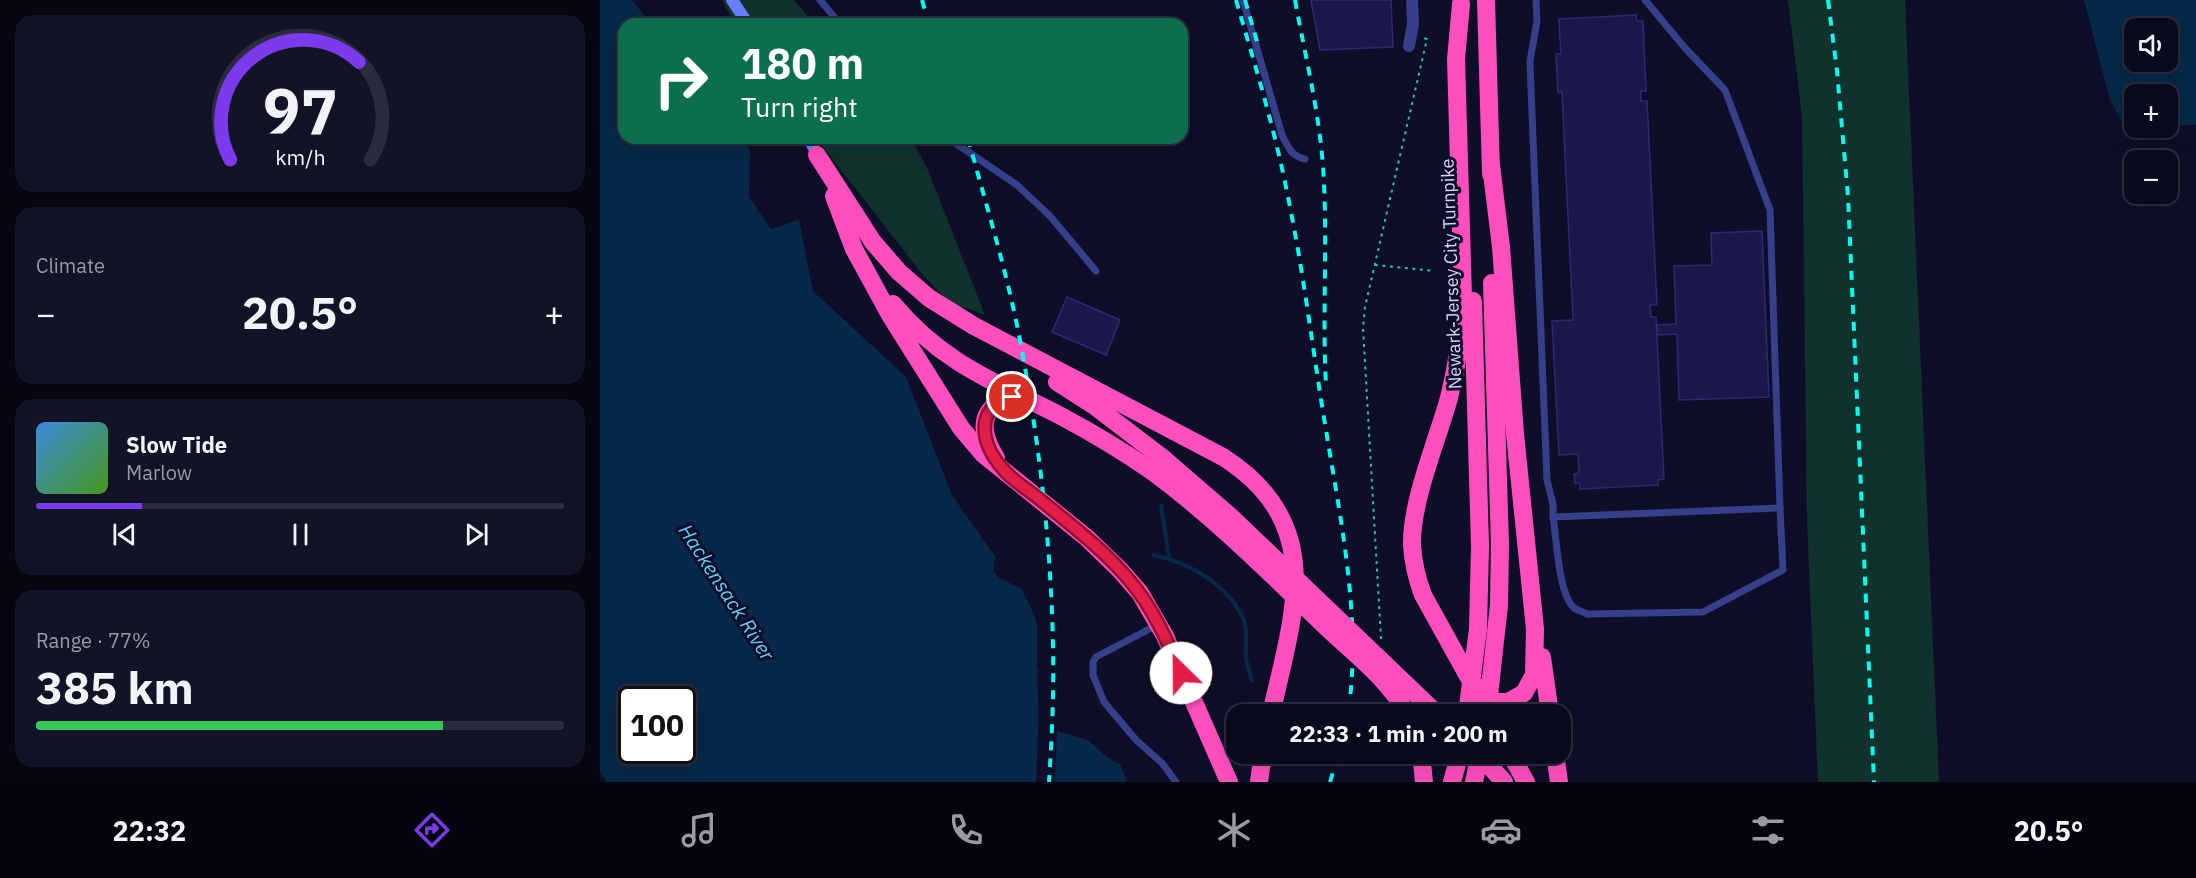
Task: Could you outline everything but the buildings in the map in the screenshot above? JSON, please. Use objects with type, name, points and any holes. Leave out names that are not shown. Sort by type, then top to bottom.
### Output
[{"type":"highway","points":[[1486,0],[1500,545],[1498,616],[1489,704]]},
{"type":"highway","points":[[1461,2],[1456,59],[1462,318],[1454,377],[1417,507],[1412,545],[1423,595],[1483,704]]},
{"type":"highway","name":"Newark-Jersey City Turnpike","points":[[1461,2],[1466,58],[1480,546],[1478,629],[1468,704]]},
{"type":"highway","points":[[817,155],[882,254],[912,285],[971,331],[1096,407],[1158,466],[1187,498],[1233,538],[1383,682],[1400,704]]},
{"type":"highway","points":[[817,155],[863,254],[884,291],[922,335],[970,371],[1158,466],[1230,516],[1427,704]]},
{"type":"highway","points":[[817,155],[854,249],[890,315],[966,435],[983,454],[1087,538],[1140,593],[1159,624],[1229,782]]},
{"type":"highway","points":[[1491,165],[1501,247],[1515,434],[1535,629],[1549,704]]},
{"type":"highway","points":[[945,309],[1223,457],[1239,468],[1260,488],[1279,515],[1287,534],[1296,575],[1293,615],[1273,704]]},
{"type":"highway","points":[[1003,470],[985,439],[985,421],[990,411],[998,403],[1018,396]]},
{"type":"highway","points":[[1460,661],[1486,697],[1499,702],[1513,700],[1524,693],[1534,675],[1535,629]]},
{"type":"highway","points":[[1259,782],[1261,764]]},
{"type":"highway","points":[[1422,764],[1424,782]]},
{"type":"highway","points":[[1452,782],[1457,764]]},
{"type":"highway","points":[[1473,782],[1477,764]]},
{"type":"highway","points":[[1488,764],[1504,782]]},
{"type":"highway","points":[[1516,764],[1526,782]]},
{"type":"highway","points":[[1557,764],[1559,782]]},
{"type":"main road","points":[[732,0],[744,18]]},
{"type":"main road","points":[[812,144],[817,155]]},
{"type":"street","points":[[1410,40],[1412,0]]},
{"type":"lane","points":[[820,0],[835,18]]},
{"type":"lane","points":[[1243,0],[1282,135],[1292,153],[1305,159]]},
{"type":"lane","points":[[1536,0],[1537,21],[1530,61],[1547,480],[1553,504],[1558,565],[1566,596],[1575,608],[1587,614],[1703,612],[1783,570],[1770,210],[1725,90],[1684,48],[1645,0]]},
{"type":"lane","points":[[957,144],[1017,185],[1050,216],[1096,271]]},
{"type":"lane","points":[[1553,517],[1779,508]]},
{"type":"lane","points":[[1159,624],[1096,657],[1093,662],[1093,675],[1104,702],[1116,718],[1162,764],[1176,782]]},
{"type":"path","points":[[1381,646],[1380,594],[1363,328],[1365,307],[1427,39],[1410,40]]},
{"type":"path","points":[[1376,265],[1434,271]]},
{"type":"path","points":[[1378,704],[1379,693]]},
{"type":"green space","points":[[722,0],[794,0],[810,18],[732,18]]},
{"type":"green space","points":[[1788,0],[1905,0],[1939,782],[1818,782],[1807,520],[1802,116]]},
{"type":"green space","points":[[821,144],[914,144],[927,168],[985,315],[967,308],[953,306],[923,275]]},
{"type":"water","name":"Hackensack River","points":[[600,0],[632,0],[646,18],[618,18],[618,144],[746,144],[750,150],[749,197],[771,229],[799,220],[813,291],[906,377],[952,495],[996,558],[993,572],[1001,579],[1022,589],[1037,625],[1039,718],[1060,732],[1088,740],[1108,758],[1120,764],[1127,782],[607,782],[600,772]]},
{"type":"water","points":[[2084,0],[2196,0],[2196,125],[2178,126],[2178,84],[2124,84],[2124,120],[2120,119],[2110,100]]},
{"type":"pier","points":[[1040,682],[1041,716],[1057,727],[1055,782],[1036,782]]},
{"type":"waterway","points":[[1161,505],[1169,558]]},
{"type":"waterway","points":[[1153,555],[1193,569],[1229,596],[1244,621],[1246,658],[1252,681]]},
{"type":"railway","points":[[922,0],[927,18]]},
{"type":"railway","points":[[1236,0],[1271,122],[1299,255],[1348,572],[1353,643],[1349,704]]},
{"type":"railway","points":[[1245,0],[1258,45]]},
{"type":"railway","points":[[1295,0],[1315,104],[1323,166],[1326,385]]},
{"type":"railway","points":[[1828,0],[1848,196],[1874,782]]},
{"type":"railway","points":[[970,144],[1015,315],[1038,454],[1047,531],[1052,607],[1053,697],[1049,782]]},
{"type":"railway","points":[[1330,782],[1336,764]]},
{"type":"route","points":[[1012,397],[994,406],[987,415],[984,428],[985,439],[1003,470],[1087,538],[1131,581],[1159,624],[1181,673]]}]
